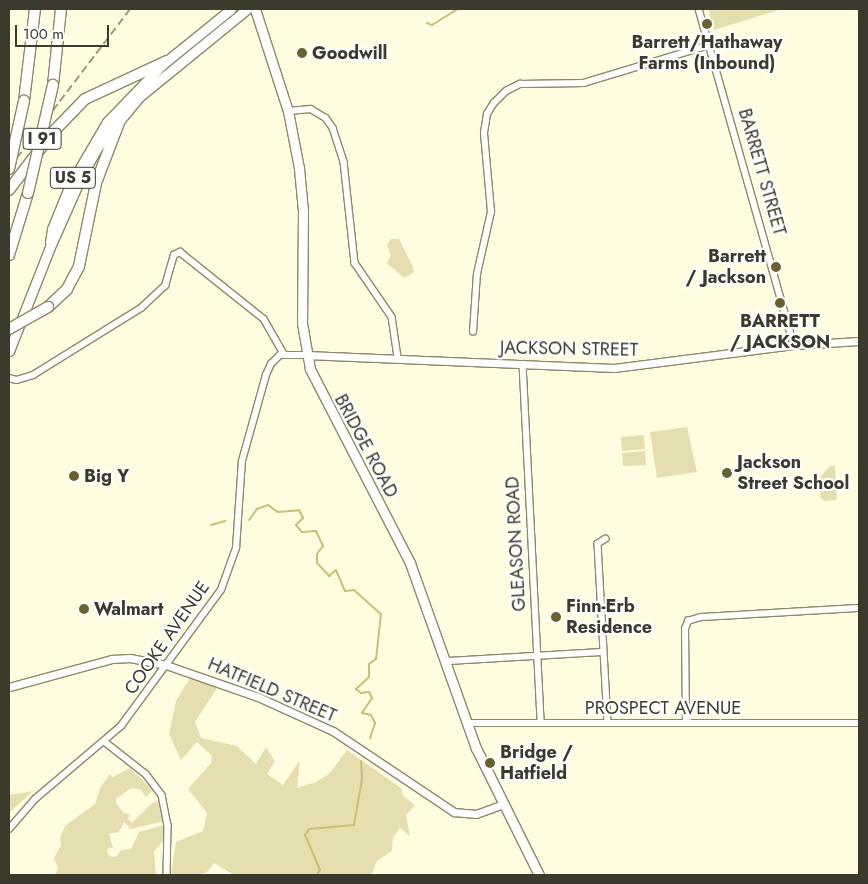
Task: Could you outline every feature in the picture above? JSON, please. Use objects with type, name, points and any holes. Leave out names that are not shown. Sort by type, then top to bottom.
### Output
[{"type":"highway","name":"I 91","points":[[9,169],[24,101],[35,9]]},
{"type":"highway","name":"I 91","points":[[9,255],[28,193],[52,85],[61,9]]},
{"type":"highway","points":[[9,190],[53,132],[85,99],[167,61]]},
{"type":"highway","points":[[9,329],[48,307],[67,289],[79,266],[96,183],[120,120]]},
{"type":"main road","name":"US 5","points":[[50,248],[52,228],[62,201],[90,146],[117,109],[167,61],[231,9]]},
{"type":"main road","name":"US 5","points":[[9,351],[50,248],[86,166],[139,98],[247,9]]},
{"type":"main road","name":"BRIDGE ROAD","points":[[255,9],[288,110],[303,211],[302,323],[306,355],[323,399],[410,563],[447,661],[467,723],[539,875]]},
{"type":"street","name":"BARRETT STREET","points":[[699,9],[794,345]]},
{"type":"street","points":[[473,332],[478,264],[491,212],[484,133],[487,114],[494,103],[506,91],[520,84],[584,83],[709,45]]},
{"type":"street","points":[[288,110],[311,109],[326,118],[333,128],[344,162],[355,263],[392,317],[398,357]]},
{"type":"street","points":[[9,378],[17,380],[33,375],[157,295],[168,281],[174,255],[180,252],[264,319],[284,354],[306,355]]},
{"type":"street","name":"JACKSON STREET","points":[[306,355],[628,367],[794,345],[859,341]]},
{"type":"street","name":"COOKE AVENUE","points":[[9,829],[35,799],[105,742],[135,709],[221,590],[232,565],[247,440],[266,375],[274,359],[284,354]]},
{"type":"street","name":"GLEASON ROAD","points":[[524,364],[541,723]]},
{"type":"street","points":[[606,539],[598,544],[608,722]]},
{"type":"street","points":[[686,723],[684,629],[688,622],[701,617],[859,608]]},
{"type":"street","points":[[447,661],[603,652]]},
{"type":"street","name":"HATFIELD STREET","points":[[9,687],[112,659],[130,658],[166,664],[258,697],[333,731],[454,812],[476,814],[504,804]]},
{"type":"street","name":"PROSPECT AVENUE","points":[[467,723],[859,723]]},
{"type":"street","points":[[105,742],[146,774],[162,795],[168,825],[166,875]]},
{"type":"shaded area","points":[[708,9],[782,9],[714,30]]},
{"type":"shaded area","points":[[391,239],[399,239],[412,265],[414,272],[404,278],[387,263],[391,256],[387,245]]},
{"type":"shaded area","points":[[687,427],[697,472],[657,478],[650,432]]},
{"type":"shaded area","points":[[644,435],[645,449],[622,451],[621,437]]},
{"type":"shaded area","points":[[645,451],[646,465],[623,466],[622,453]]},
{"type":"shaded area","points":[[830,466],[835,466],[837,500],[824,501],[820,497],[819,478]]},
{"type":"shaded area","points":[[190,678],[217,688],[195,722],[201,738],[237,746],[256,764],[266,747],[275,761],[267,774],[283,785],[300,760],[297,788],[316,782],[329,774],[347,750],[401,788],[403,796],[415,805],[406,815],[410,836],[400,828],[393,838],[392,851],[377,861],[371,875],[234,875],[214,863],[207,872],[199,875],[171,875],[176,842],[203,831],[207,813],[188,789],[211,763],[212,756],[197,742],[181,760],[169,734],[176,701]]},
{"type":"shaded area","points":[[130,768],[153,790],[146,797],[141,790],[131,788],[116,799],[116,803],[124,813],[130,814],[128,819],[132,823],[152,803],[159,801],[164,821],[131,829],[124,822],[119,832],[109,834],[113,848],[108,848],[107,853],[112,857],[117,856],[121,850],[131,849],[139,832],[164,825],[164,839],[154,852],[156,875],[55,875],[58,868],[54,858],[61,845],[60,838],[65,826],[95,804],[100,788],[110,774],[113,777]]},
{"type":"shaded area","points":[[33,791],[9,813],[9,795]]},
{"type":"waterway","points":[[427,23],[432,25],[458,9]]},
{"type":"waterway","points":[[249,520],[257,509],[268,505],[278,512],[299,510],[303,518],[296,525],[302,532],[316,531],[323,546],[317,554],[317,563],[329,576],[336,570],[345,591],[354,590],[381,614],[376,659],[369,664],[369,677],[356,689],[361,693],[369,692],[372,698],[362,713],[371,715],[375,723],[370,738]]},
{"type":"waterway","points":[[211,525],[225,521]]},
{"type":"waterway","points":[[317,875],[320,870],[305,835],[309,829],[354,825],[362,779],[361,761]]},
{"type":"railway","points":[[9,168],[130,9]]},
{"type":"place","name":"Barrett/Hathaway Farms (Inbound)","points":[[707,24]]},
{"type":"place","name":"Goodwill","points":[[302,53]]},
{"type":"place","name":"Barrett / Jackson","points":[[776,267]]},
{"type":"place","name":"BARRETT / JACKSON","points":[[780,303]]},
{"type":"place","name":"Jackson Street School","points":[[727,473]]},
{"type":"place","name":"Big Y","points":[[74,476]]},
{"type":"place","name":"Walmart","points":[[84,609]]},
{"type":"place","name":"Finn-Erb Residence","points":[[556,617]]},
{"type":"place","name":"Bridge / Hatfield","points":[[490,763]]}]
